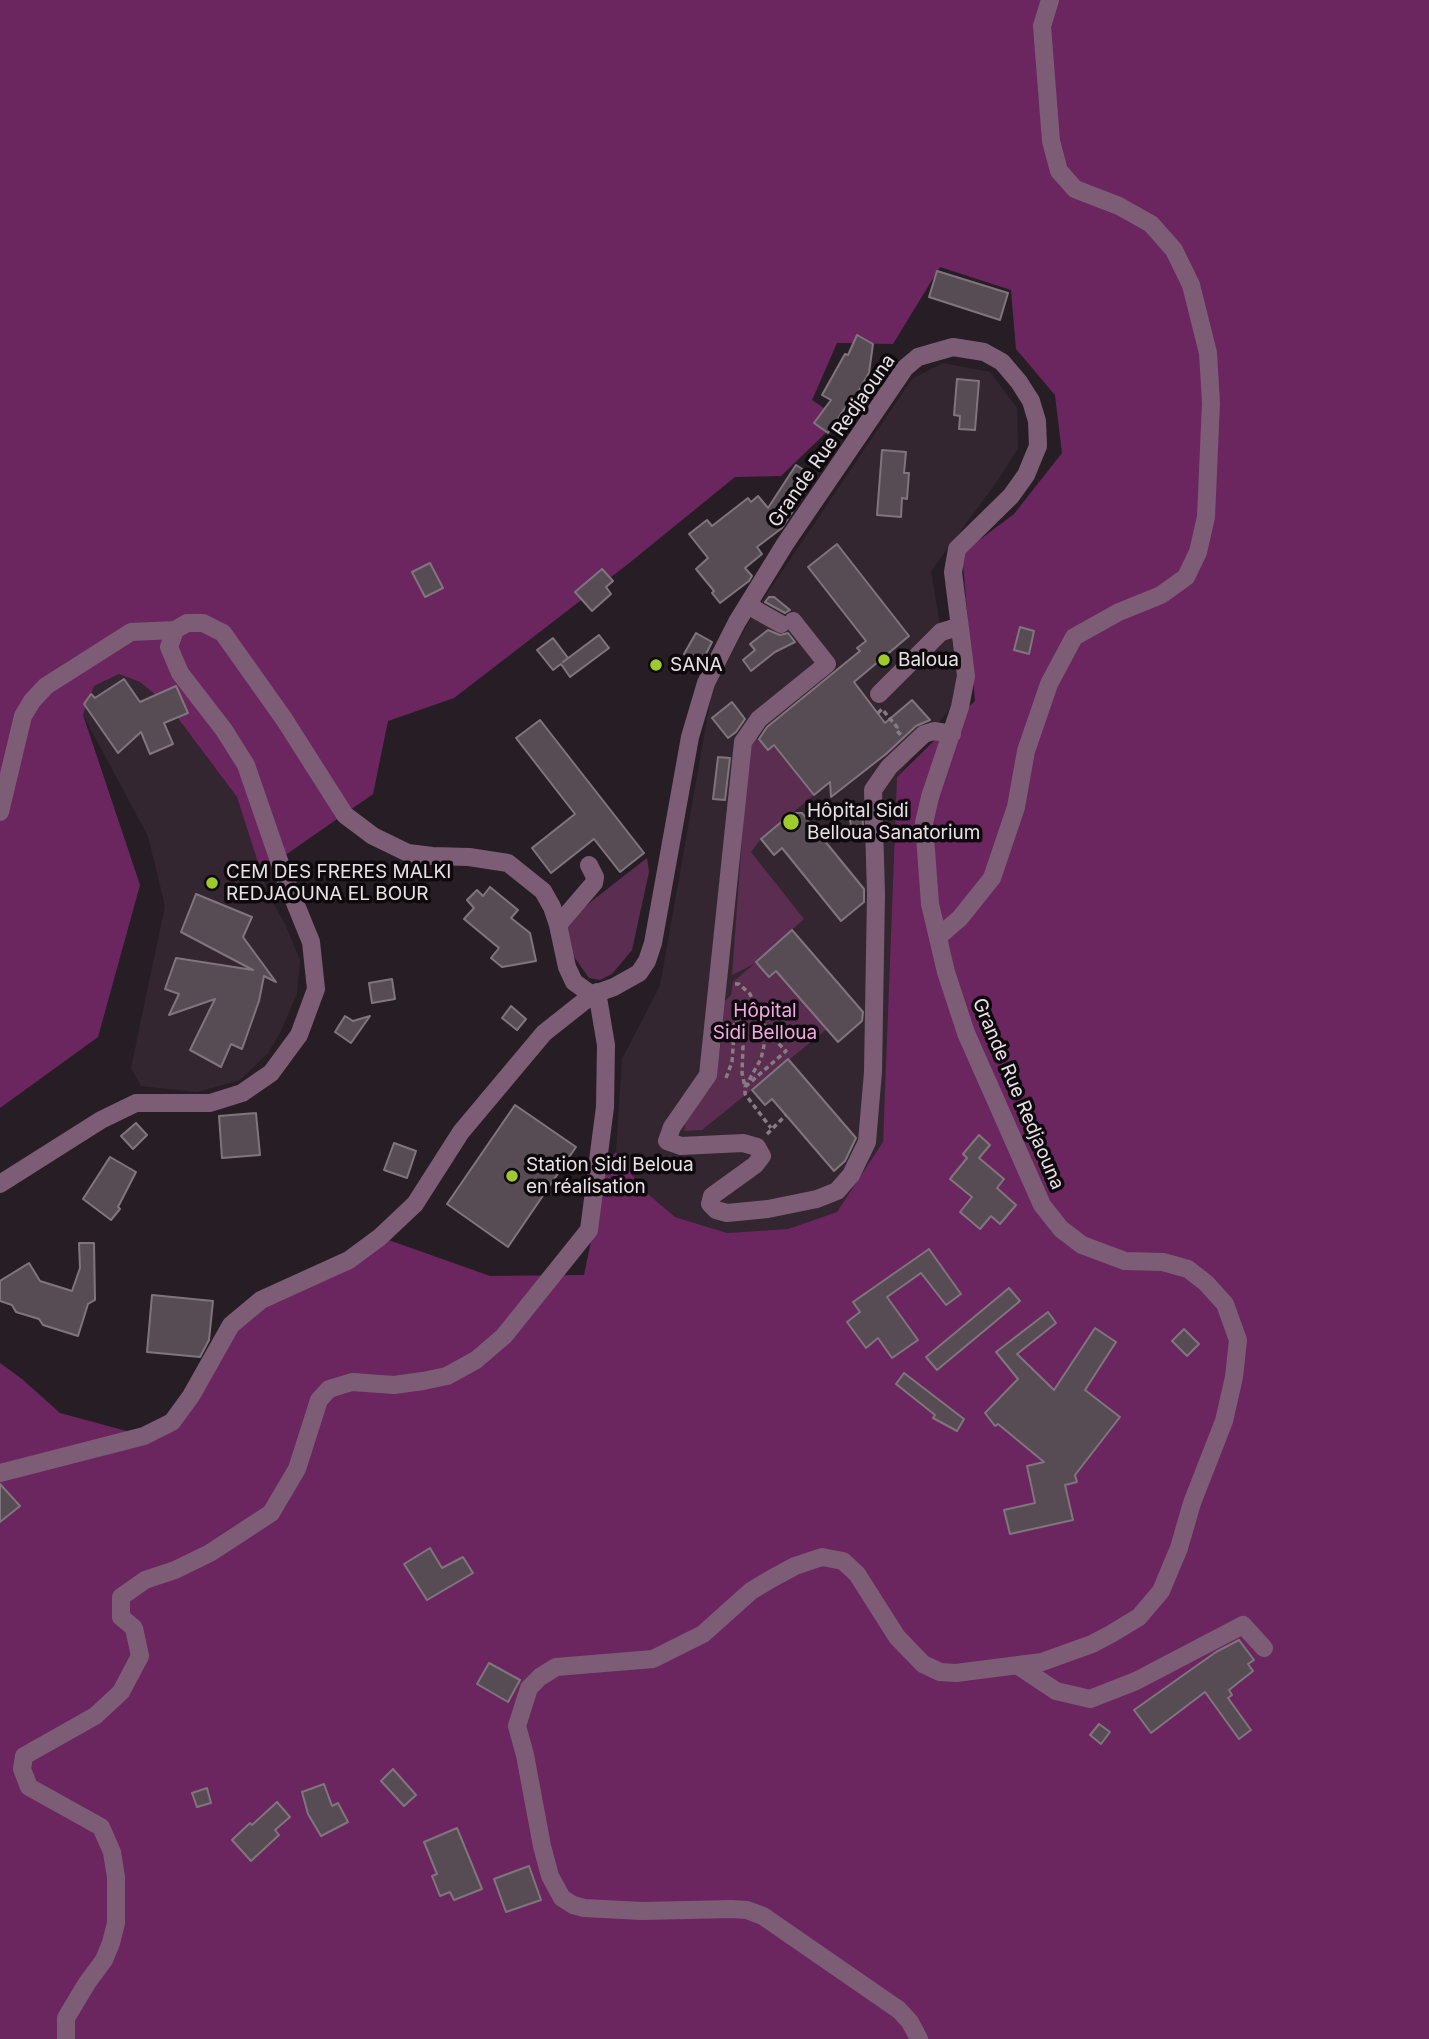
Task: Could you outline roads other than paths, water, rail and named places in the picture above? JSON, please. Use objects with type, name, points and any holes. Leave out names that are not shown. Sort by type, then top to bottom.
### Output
[{"type":"street","points":[[938,937],[960,918],[992,878],[1016,807],[1026,751],[1049,684],[1074,637],[1119,612],[1161,595],[1186,577],[1198,552],[1206,517],[1211,403],[1208,353],[1191,285],[1174,250],[1151,224],[1119,206],[1075,190],[1059,171],[1051,141],[1042,26],[1050,0]]},
{"type":"street","name":"Grande Rue Redjaouna","points":[[0,1473],[144,1436],[172,1422],[191,1396],[231,1325],[261,1300],[349,1260],[380,1237],[415,1204],[461,1132],[544,1033],[594,994],[614,987],[639,973],[647,961],[658,918],[690,737],[706,683],[749,603],[785,544],[905,368],[918,357],[953,347],[971,348],[1002,362],[1031,401],[1037,421],[1038,446],[1030,468],[1011,496],[957,549],[953,572],[966,676],[960,708],[924,823],[930,904],[946,972],[966,1033],[1042,1205],[1060,1229],[1082,1245],[1125,1261],[1163,1262],[1188,1269],[1206,1283],[1225,1304],[1238,1340],[1234,1377],[1224,1421],[1161,1591],[1139,1617],[1091,1644],[1042,1662],[956,1673],[940,1672],[923,1664],[897,1637],[857,1574],[843,1561],[822,1557],[771,1579],[751,1591],[703,1634],[653,1659],[556,1667],[529,1688],[517,1726],[542,1846],[550,1876],[562,1898],[584,1908],[642,1911],[732,1909],[747,1910],[763,1916],[899,2010],[910,2022],[919,2039]]},
{"type":"street","points":[[749,603],[757,610],[787,622],[827,664],[760,719],[743,742],[708,1075],[672,1127],[667,1141],[681,1146],[743,1143],[757,1147],[762,1156],[755,1165],[712,1196],[710,1204],[716,1210],[727,1213],[768,1209],[817,1199],[837,1191],[851,1175],[867,1142],[873,1072],[876,894],[873,790],[889,767],[924,734],[934,731],[952,734]]},
{"type":"street","points":[[0,812],[23,716],[46,687],[131,632],[175,630],[187,623],[203,623],[223,634],[284,719],[345,815],[373,836],[408,853],[508,863],[543,891],[552,907],[567,967],[574,982],[594,994],[606,1045],[605,1107],[589,1230],[504,1336],[476,1360],[447,1376],[394,1385],[352,1382],[329,1389],[319,1400],[297,1469],[271,1513],[210,1553],[175,1570],[145,1580],[121,1597],[121,1617],[134,1628],[139,1656],[121,1692],[95,1716],[24,1756],[22,1769],[29,1787],[101,1828],[112,1852],[116,1877],[116,1923],[111,1943],[104,1960],[66,2018],[66,2039]]},
{"type":"street","points":[[879,694],[942,632],[958,627]]},
{"type":"street","points":[[0,1184],[101,1120],[136,1103],[210,1102],[242,1093],[271,1073],[299,1035],[316,989],[311,942],[285,878],[246,765],[224,730],[180,673],[169,647],[175,630]]},
{"type":"street","points":[[558,925],[594,883],[595,877],[589,865]]},
{"type":"street","points":[[1017,1665],[1056,1691],[1090,1699],[1136,1681],[1243,1625],[1264,1648]]},
{"type":"place","name":"Baloua","points":[[884,660]]},
{"type":"place","name":"SANA","points":[[656,665]]},
{"type":"place","name":"Hôpital Sidi Belloua Sanatorium","points":[[791,822]]},
{"type":"place","name":"CEM DES FRERES MALKI REDJAOUNA EL BOUR","points":[[212,883]]},
{"type":"place","name":"Station Sidi Beloua en réalisation","points":[[512,1176]]},
{"type":"park label","name":"Hôpital Sidi Belloua","points":[[765,1022]]}]
